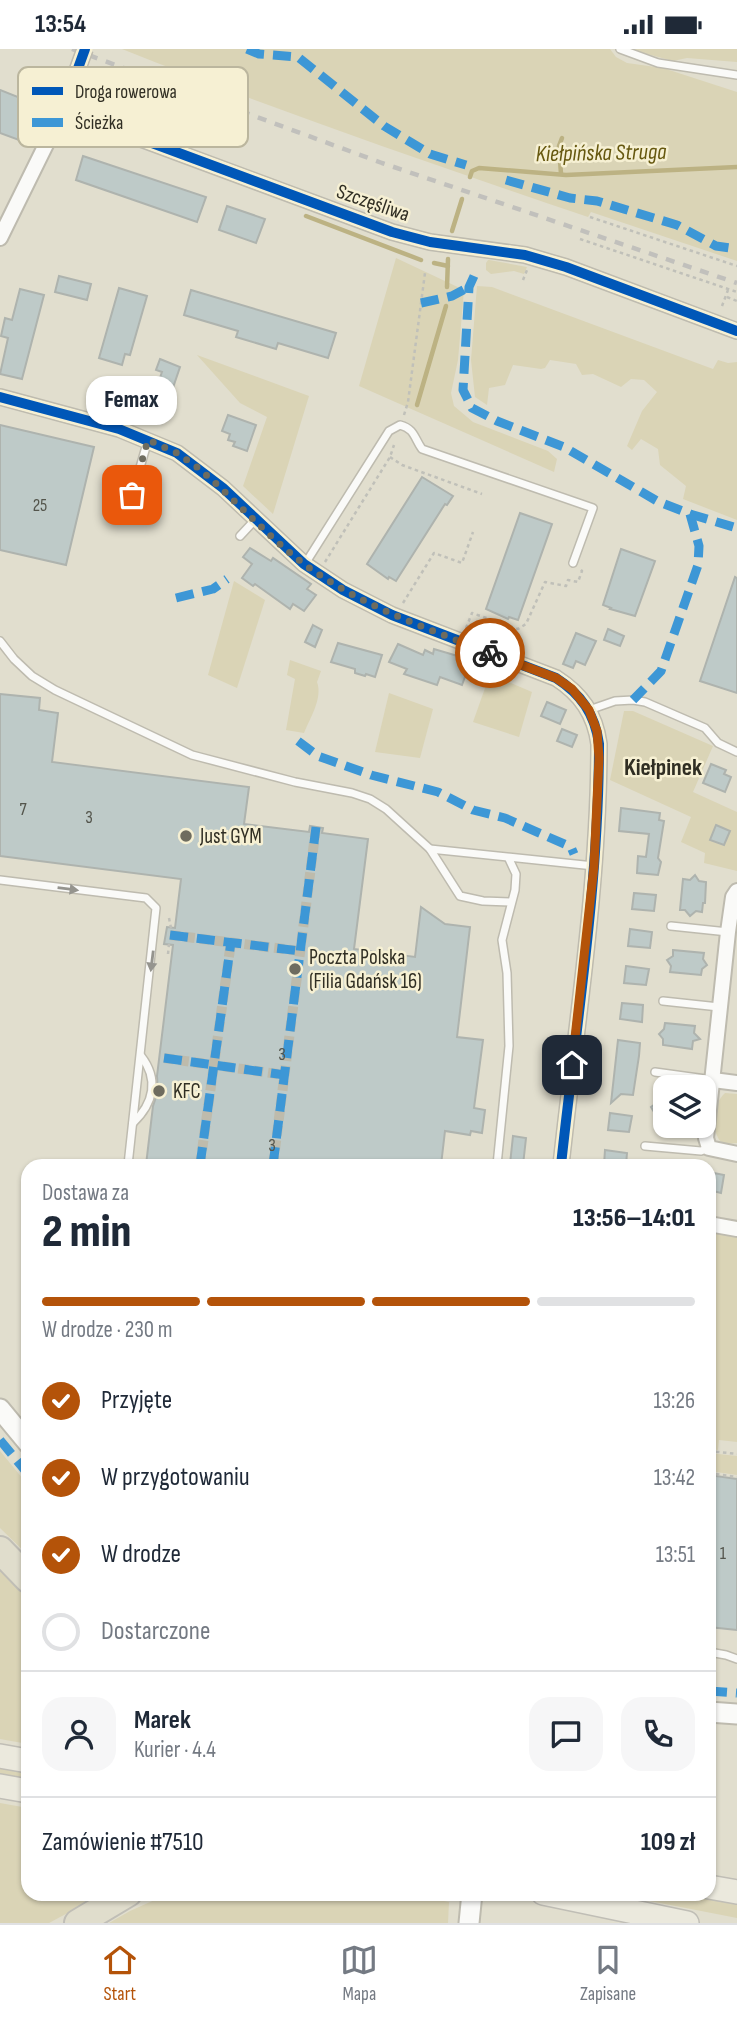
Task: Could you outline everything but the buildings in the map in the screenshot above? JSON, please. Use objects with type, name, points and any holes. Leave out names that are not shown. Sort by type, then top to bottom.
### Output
[{"type":"highway","points":[[0,1550],[21,1572]]},
{"type":"highway","points":[[78,1923],[115,1901]]},
{"type":"main road","points":[[0,1756],[21,1760]]},
{"type":"main road","points":[[0,1786],[21,1790]]},
{"type":"main road","points":[[716,1888],[737,1892]]},
{"type":"main road","points":[[581,1901],[687,1923]]},
{"type":"street","points":[[78,67],[85,49]]},
{"type":"street","points":[[0,238],[45,147]]},
{"type":"street","name":"Szczęśliwa","points":[[163,147],[392,232],[430,241],[526,255],[566,267],[737,331]]},
{"type":"street","points":[[0,397],[148,440],[177,453],[197,467],[255,520],[344,590],[393,615],[556,678],[572,689],[589,710],[600,744],[594,866],[562,1159]]},
{"type":"street","points":[[713,1075],[728,932],[733,897],[737,891]]},
{"type":"street","points":[[716,1080],[737,1083]]},
{"type":"street","points":[[705,1138],[709,1148],[737,1154]]},
{"type":"street","points":[[716,1225],[737,1229]]},
{"type":"street","points":[[0,1409],[21,1434]]},
{"type":"street","points":[[716,1712],[737,1714]]},
{"type":"street","points":[[469,1923],[471,1901]]},
{"type":"lane","points":[[621,49],[658,63],[737,75]]},
{"type":"lane","points":[[307,560],[389,431],[400,425],[410,428],[422,449],[593,507],[573,563]]},
{"type":"lane","points":[[132,495],[148,440]]},
{"type":"lane","points":[[240,536],[255,520]]},
{"type":"lane","points":[[0,642],[32,676],[55,690],[192,755],[370,799],[386,809],[430,849],[460,896],[483,901],[510,902]]},
{"type":"lane","points":[[589,710],[615,701],[633,699],[645,702],[705,728],[718,743],[737,752]]},
{"type":"lane","points":[[430,849],[594,866]]},
{"type":"lane","points":[[498,1159],[509,1047],[507,973],[502,940],[515,890],[516,874],[509,859]]},
{"type":"lane","points":[[0,880],[146,898],[156,908],[129,1159]]},
{"type":"lane","points":[[671,926],[728,932]]},
{"type":"lane","points":[[663,1001],[719,1007]]},
{"type":"lane","points":[[133,1123],[149,1105],[152,1079],[150,1067],[141,1056]]},
{"type":"lane","points":[[654,1072],[676,1075]]},
{"type":"lane","points":[[645,1146],[701,1151],[709,1148]]},
{"type":"lane","points":[[716,1653],[737,1659]]},
{"type":"path","points":[[590,217],[737,266]]},
{"type":"path","points":[[580,239],[737,292]]},
{"type":"path","points":[[523,280],[529,265]]},
{"type":"path","points":[[408,402],[425,273]]},
{"type":"path","points":[[722,306],[728,289]]},
{"type":"path","points":[[726,297],[737,301]]},
{"type":"path","points":[[307,560],[322,566],[389,457],[401,465],[482,494]]},
{"type":"path","points":[[393,615],[434,553],[462,563],[473,532]]},
{"type":"path","points":[[463,634],[471,613],[518,629],[526,624],[545,582],[566,586],[568,580],[578,582],[582,571],[573,563]]},
{"type":"path","points":[[169,918],[171,928]]},
{"type":"path","points":[[168,954],[169,944]]},
{"type":"path","points":[[716,1452],[737,1454]]},
{"type":"path","points":[[716,1474],[737,1477]]},
{"type":"shaded area","points":[[122,49],[610,49],[616,57],[627,63],[663,68],[737,92],[737,261],[591,212],[588,217],[248,97],[248,67],[167,67]]},
{"type":"shaded area","points":[[629,49],[737,49],[737,62],[687,58],[673,61]]},
{"type":"shaded area","points":[[396,258],[464,290],[458,360],[451,393],[454,406],[473,422],[548,451],[557,459],[554,472],[359,386]]},
{"type":"shaded area","points":[[488,260],[527,267],[524,274],[514,271],[491,274],[486,270]]},
{"type":"shaded area","points":[[477,286],[492,287],[713,369],[718,360],[737,362],[737,520],[683,499],[686,486],[660,465],[658,449],[641,439],[632,450],[627,446],[642,411],[657,392],[644,380],[631,379],[621,387],[593,374],[582,375],[576,364],[550,360],[545,368],[541,369],[513,365],[505,385],[489,388],[487,405],[475,397],[471,360]]},
{"type":"shaded area","points":[[197,355],[309,396],[273,514],[243,486],[267,417],[240,403]]},
{"type":"shaded area","points":[[234,581],[265,600],[237,688],[208,675]]},
{"type":"shaded area","points":[[290,660],[321,671],[317,682],[317,701],[304,733],[286,730],[295,679],[287,675]]},
{"type":"shaded area","points":[[490,674],[532,692],[519,737],[473,722]]},
{"type":"shaded area","points":[[389,693],[433,709],[420,758],[375,752]]},
{"type":"shaded area","points":[[624,711],[633,711],[713,746],[693,792],[737,812],[737,871],[704,863],[705,853],[681,842],[691,817],[610,780]]},
{"type":"shaded area","points":[[725,1093],[737,1094],[737,1143],[725,1144],[717,1135],[716,1109]]},
{"type":"shaded area","points":[[716,1232],[737,1236],[737,1442],[719,1440],[718,1450]]},
{"type":"shaded area","points":[[0,1451],[21,1476],[21,1548],[0,1528]]},
{"type":"shaded area","points":[[716,1454],[737,1456],[737,1475],[716,1472]]},
{"type":"shaded area","points":[[0,1566],[21,1589],[21,1743],[0,1739]]},
{"type":"shaded area","points":[[0,1767],[21,1771],[21,1779],[0,1775]]},
{"type":"shaded area","points":[[0,1803],[21,1807],[21,1901],[90,1901],[49,1923],[0,1923]]},
{"type":"shaded area","points":[[716,1896],[737,1901],[737,1918],[650,1901],[716,1901]]},
{"type":"shaded area","points":[[152,1901],[449,1902],[448,1923],[109,1923]]},
{"type":"waterway","points":[[561,174],[559,146],[562,138]]},
{"type":"waterway","name":"Kiełpińska Struga","points":[[470,177],[472,171],[479,168],[566,175],[737,167]]},
{"type":"waterway","points":[[452,231],[462,199]]},
{"type":"waterway","points":[[306,216],[421,260]]},
{"type":"waterway","points":[[447,287],[448,259]]},
{"type":"waterway","points":[[434,263],[448,266]]},
{"type":"waterway","points":[[417,405],[446,306]]},
{"type":"tunnel","points":[[274,1159],[316,827]]},
{"type":"tunnel","points":[[170,935],[300,951]]},
{"type":"tunnel","points":[[201,1159],[231,942]]},
{"type":"tunnel","points":[[164,1058],[285,1075]]},
{"type":"railway","points":[[72,49],[121,67]]},
{"type":"railway","points":[[248,114],[382,163],[737,283]]},
{"type":"marked path","points":[[247,49],[259,54],[298,57],[384,126],[430,154],[466,165]]},
{"type":"marked path","points":[[506,180],[570,198],[597,201],[677,225],[716,246],[737,249]]},
{"type":"marked path","points":[[474,276],[469,287],[463,390],[472,408],[497,421],[564,447],[657,501],[690,514],[699,546],[698,565],[661,671],[633,700]]},
{"type":"marked path","points":[[421,303],[452,296],[469,287]]},
{"type":"marked path","points":[[690,514],[737,528]]},
{"type":"marked path","points":[[176,598],[213,589],[227,579]]},
{"type":"marked path","points":[[298,741],[318,756],[371,775],[438,792],[473,810],[505,818],[571,847],[574,854]]},
{"type":"marked path","points":[[274,1159],[316,827]]},
{"type":"marked path","points":[[170,935],[300,951]]},
{"type":"marked path","points":[[201,1159],[231,942]]},
{"type":"marked path","points":[[164,1058],[285,1075]]},
{"type":"marked path","points":[[0,1440],[21,1466]]},
{"type":"marked path","points":[[716,1692],[737,1693]]},
{"type":"cycle path","points":[[79,67],[85,49]]},
{"type":"cycle path","points":[[163,147],[392,232],[430,242],[525,255],[566,267],[737,331]]},
{"type":"cycle path","points":[[0,397],[119,429],[177,453],[223,488],[304,564],[343,590],[392,615],[556,678],[580,698],[597,733],[598,797],[586,955],[562,1159]]},
{"type":"way so far","points":[[132,495],[148,440],[177,453],[197,467],[304,564],[344,590],[392,615],[490,653]]},
{"type":"place","name":"Femax","points":[[132,495]]},
{"type":"place","name":"Just GYM","points":[[186,836]]},
{"type":"place","name":"Poczta Polska (Filia Gdańsk 16)","points":[[295,969]]},
{"type":"place","name":"KFC","points":[[159,1091]]},
{"type":"district","name":"Kiełpinek","points":[[663,767]]},
{"type":"route","points":[[490,653],[556,678],[572,689],[589,710],[600,744],[594,866],[572,1065]]}]
